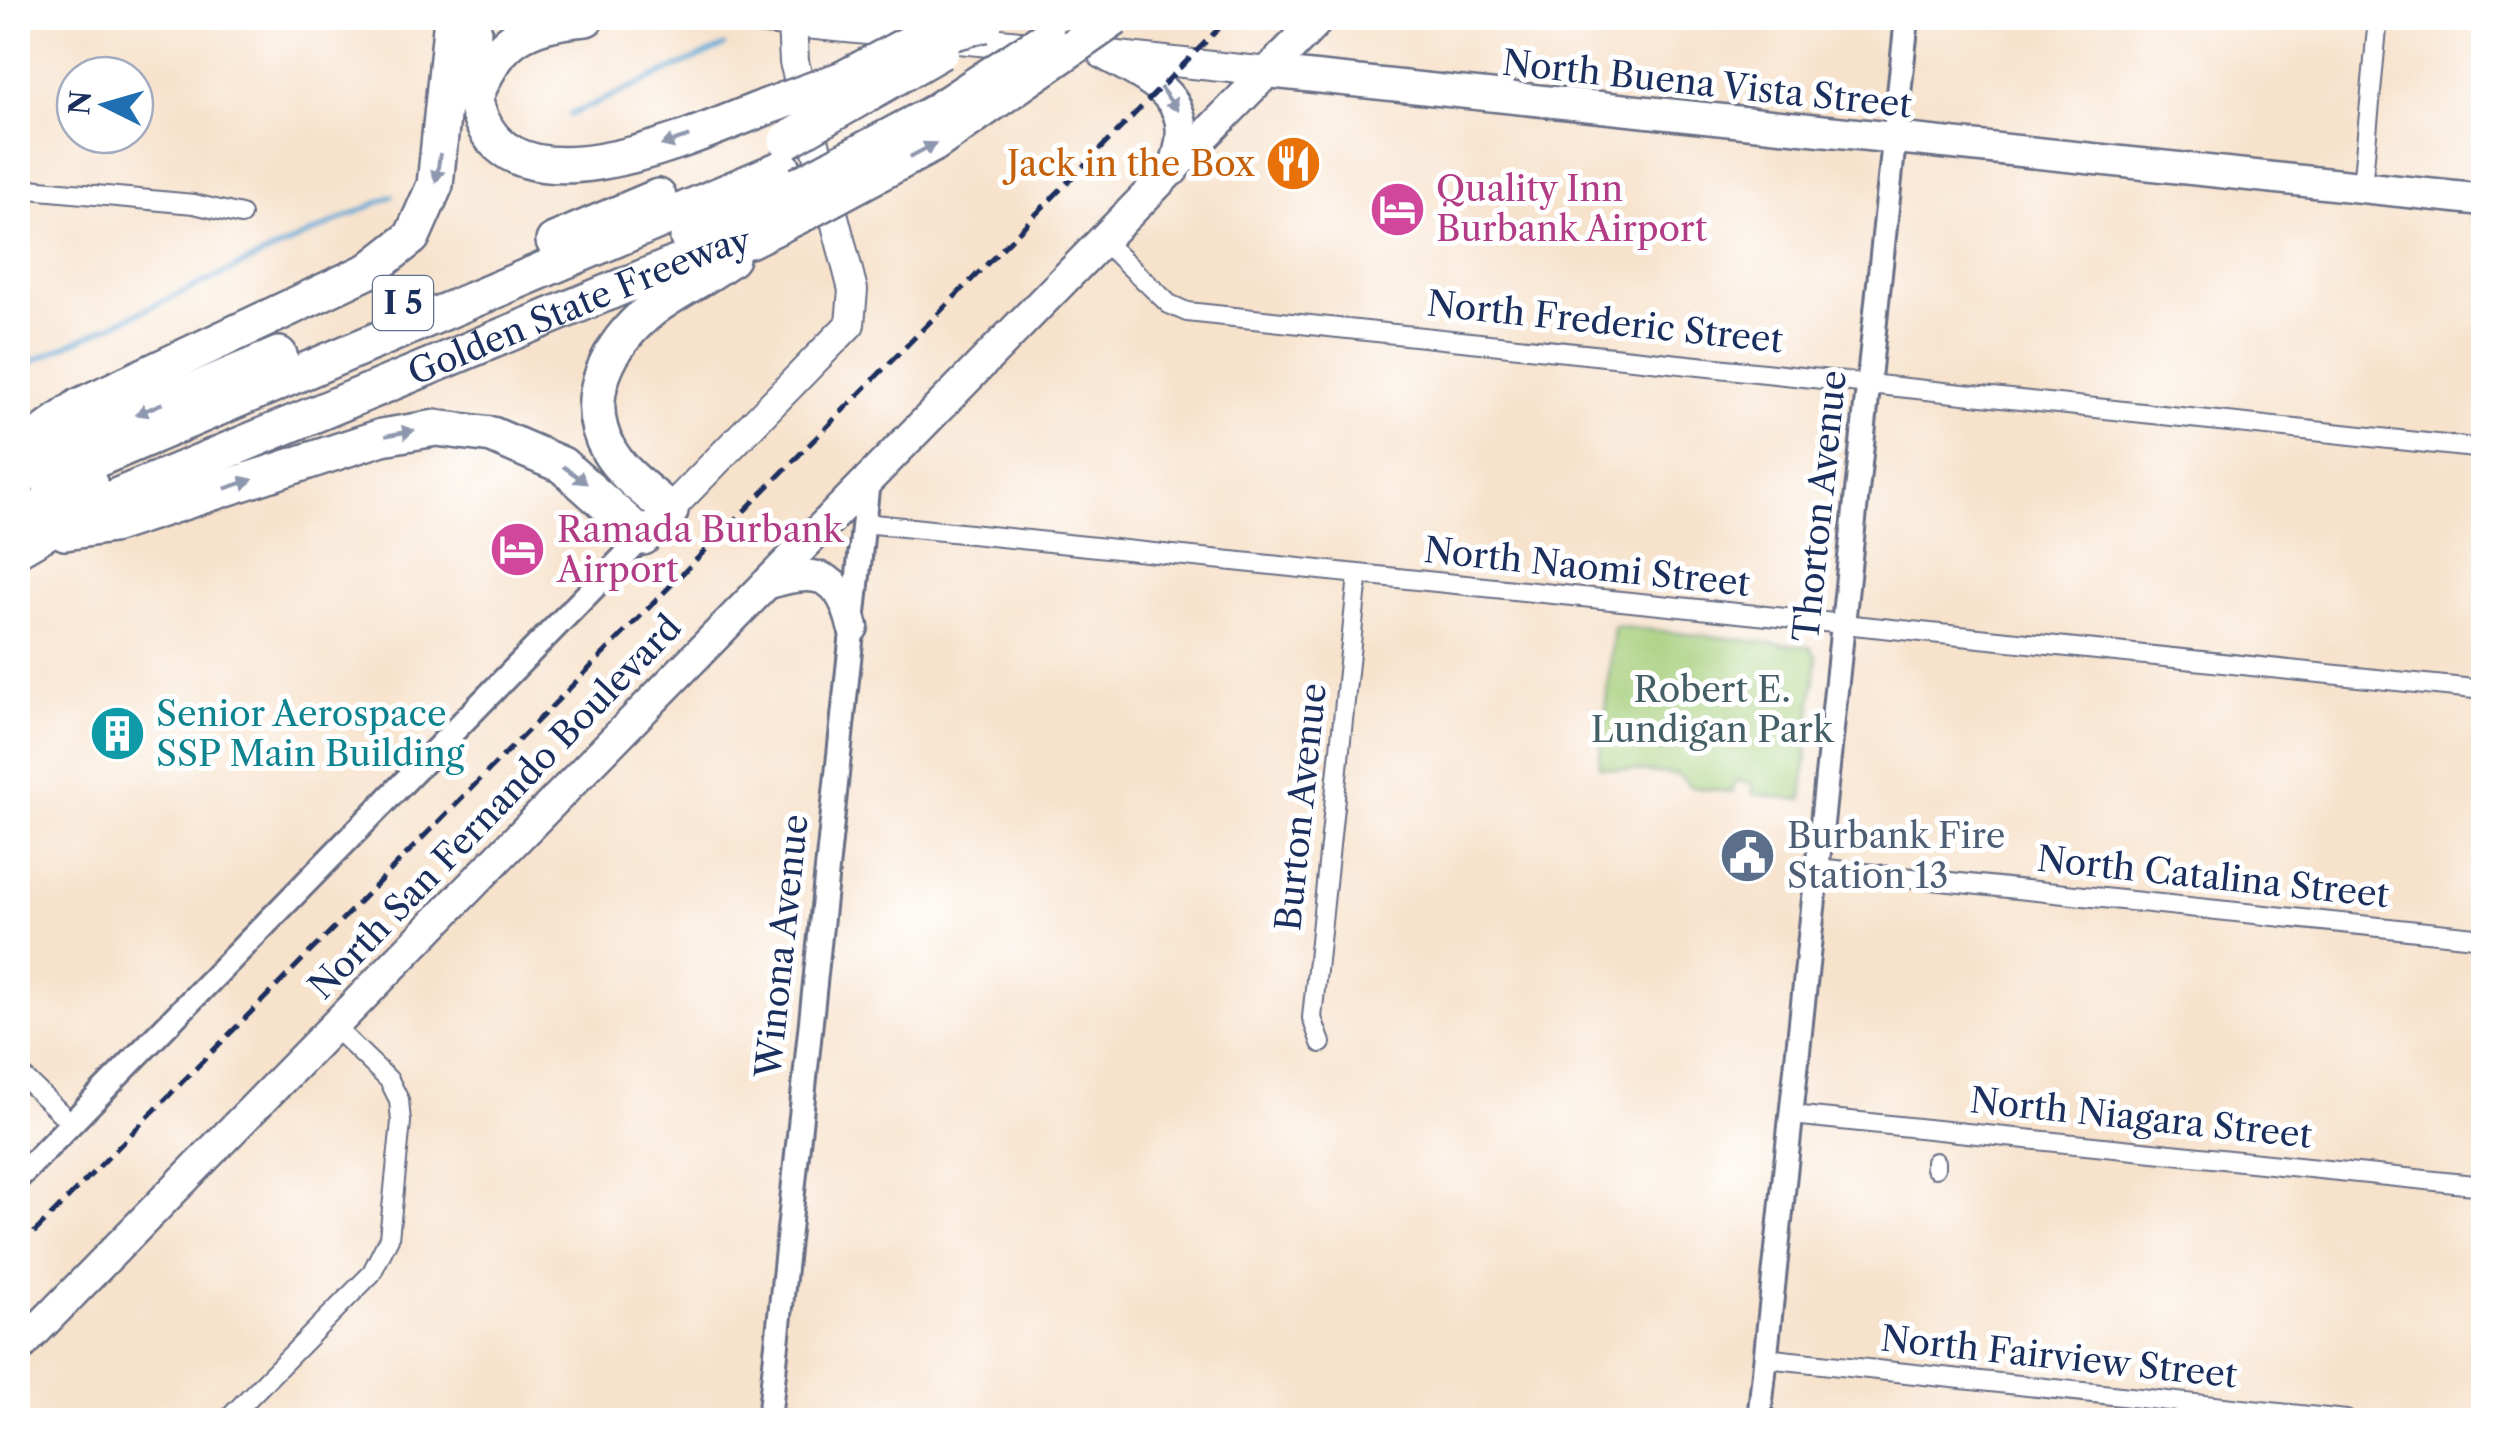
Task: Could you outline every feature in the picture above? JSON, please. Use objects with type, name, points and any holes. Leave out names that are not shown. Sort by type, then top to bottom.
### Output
[{"type":"highway","points":[[18,452],[80,406],[370,270],[412,237],[435,185],[452,18]]},
{"type":"highway","points":[[473,18],[474,98],[486,131],[511,156],[555,166],[625,156],[843,79],[910,44],[989,21]]},
{"type":"highway","points":[[474,98],[487,66],[526,30],[555,20],[586,18]]},
{"type":"highway","points":[[26,533],[695,236],[796,175],[1036,18]]},
{"type":"highway","points":[[18,493],[796,175],[932,114],[1076,18]]},
{"type":"highway","name":"Golden State Freeway","points":[[18,465],[796,175],[935,144],[1115,18]]},
{"type":"highway","name":"Golden State Freeway","points":[[26,533],[716,248],[749,240],[796,175],[989,21]]},
{"type":"highway","points":[[670,511],[610,454],[599,429],[596,398],[605,366],[622,338],[653,308],[730,259],[749,240]]},
{"type":"highway","points":[[26,533],[112,525],[382,437],[436,428],[492,435],[562,465],[644,537]]},
{"type":"main road","name":"North Buena Vista Street","points":[[744,18],[792,20],[1894,141],[2484,200]]},
{"type":"main road","name":"North San Fernando Boulevard","points":[[18,1349],[1320,18]]},
{"type":"main road","points":[[644,537],[850,324],[853,290],[794,62],[792,20]]},
{"type":"main road","points":[[1104,54],[1156,82],[1177,104],[1183,137],[1172,172]]},
{"type":"main road","points":[[766,584],[796,576],[823,578],[842,592],[853,627]]},
{"type":"street","name":"Thorton Avenue","points":[[1758,1420],[1907,18]]},
{"type":"street","points":[[2362,187],[2378,18]]},
{"type":"street","points":[[18,188],[194,204],[240,216]]},
{"type":"street","name":"North Frederic Street","points":[[1104,241],[1169,304],[1187,312],[2484,449]]},
{"type":"street","name":"Winona Avenue","points":[[769,1420],[868,480]]},
{"type":"street","name":"North Naomi Street","points":[[864,523],[2484,690]]},
{"type":"street","points":[[18,1178],[644,537]]},
{"type":"street","name":"Burton Avenue","points":[[1321,1043],[1312,1018],[1358,576]]},
{"type":"street","name":"North Catalina Street","points":[[1817,868],[2484,938]]},
{"type":"street","points":[[227,1420],[371,1274],[389,1238],[401,1122],[399,1100],[389,1080],[333,1026]]},
{"type":"street","points":[[18,1072],[71,1124]]},
{"type":"street","name":"North Niagara Street","points":[[1792,1114],[2484,1186]]},
{"type":"street","name":"North Fairview Street","points":[[1765,1358],[2346,1420]]},
{"type":"green space","name":"Robert E. Lundigan Park","points":[[1614,626],[1810,647],[1817,657],[1802,800],[1753,794],[1753,783],[1735,781],[1733,792],[1691,787],[1678,775],[1599,767]]},
{"type":"waterway","points":[[570,115],[724,46]]},
{"type":"waterway","points":[[18,368],[392,196]]},
{"type":"railway","points":[[18,1249],[1229,18]]},
{"type":"place","name":"Jack in the Box","points":[[1294,164]]},
{"type":"place","name":"Quality Inn Burbank Airport","points":[[1397,209]]},
{"type":"place","name":"Ramada Burbank Airport","points":[[518,550]]},
{"type":"place","name":"Senior Aerospace SSP Main Building","points":[[117,734]]},
{"type":"place","name":"Burbank Fire Station 13","points":[[1748,856]]}]
